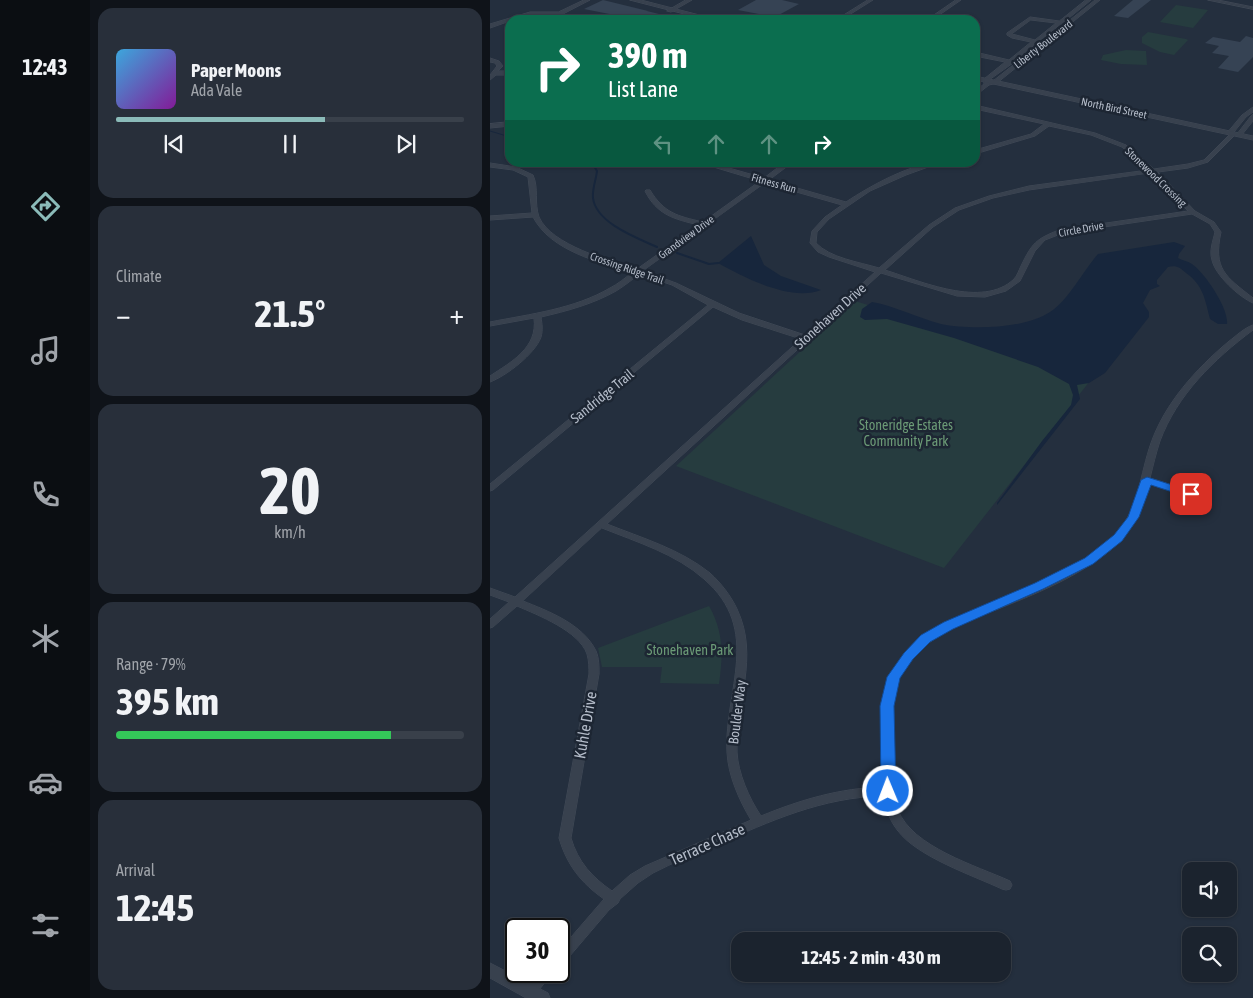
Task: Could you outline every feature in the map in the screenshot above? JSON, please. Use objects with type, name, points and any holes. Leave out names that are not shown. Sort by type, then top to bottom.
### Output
[{"type":"street","points":[[524,15],[530,13],[559,14],[588,0]]},
{"type":"street","points":[[623,0],[694,15]]},
{"type":"street","points":[[634,0],[687,15]]},
{"type":"street","points":[[671,10],[690,0]]},
{"type":"street","points":[[846,15],[871,0]]},
{"type":"street","points":[[936,15],[959,0]]},
{"type":"street","name":"Liberty Boulevard","points":[[980,90],[1034,42],[1089,0]]},
{"type":"street","name":"Liberty Boulevard","points":[[989,82],[1043,44],[1098,0]]},
{"type":"street","points":[[1210,0],[1253,8]]},
{"type":"street","points":[[1043,44],[1008,34],[1030,18],[1068,24]]},
{"type":"street","points":[[490,26],[505,21]]},
{"type":"street","points":[[980,55],[1010,62],[1019,62]]},
{"type":"street","points":[[490,60],[500,64],[492,75]]},
{"type":"street","points":[[492,75],[505,74]]},
{"type":"street","name":"North Bird Street","points":[[980,81],[1253,140]]},
{"type":"street","name":"Stonewood Crossing","points":[[980,108],[1105,137],[1124,146],[1154,172],[1193,212],[1212,223],[1218,232],[1214,247],[1215,261],[1236,287],[1253,301]]},
{"type":"street","name":"Stonehaven Drive","points":[[1233,135],[1244,116],[1253,109]]},
{"type":"street","name":"Stonehaven Drive","points":[[490,625],[931,226],[957,209],[990,197],[1029,188],[1154,172],[1206,161],[1253,117]]},
{"type":"street","points":[[490,126],[505,124]]},
{"type":"street","points":[[980,151],[1033,135],[1048,124]]},
{"type":"street","points":[[490,165],[505,167]]},
{"type":"street","points":[[490,218],[535,214],[531,176],[514,168],[506,167]]},
{"type":"street","name":"Fitness Run","points":[[718,167],[847,204]]},
{"type":"street","name":"Grandview Drive","points":[[490,324],[571,308],[614,290],[783,167]]},
{"type":"street","points":[[881,270],[831,256],[820,251],[812,243],[814,232],[827,218],[868,190],[924,167]]},
{"type":"street","points":[[648,191],[654,204],[661,209],[703,224]]},
{"type":"street","name":"Circle Drive","points":[[881,270],[957,294],[985,294],[1004,289],[1018,280],[1032,250],[1042,239],[1061,231],[1193,212]]},
{"type":"street","name":"Crossing Ridge Trail","points":[[535,214],[548,233],[571,248],[676,285],[735,315],[805,338]]},
{"type":"street","name":"Sandridge Trail","points":[[490,488],[713,304]]},
{"type":"street","points":[[490,380],[518,360],[533,346],[540,328],[537,316]]},
{"type":"street","points":[[1006,885],[919,841],[903,828],[890,807],[888,791],[887,706],[894,677],[908,656],[934,633],[1039,586],[1089,561],[1118,538],[1133,517],[1147,480],[1156,441],[1172,411],[1201,374],[1237,338],[1253,327]]},
{"type":"street","points":[[1147,480],[1205,499]]},
{"type":"street","name":"Boulder Way","points":[[600,524],[678,557],[695,567],[715,584],[735,612],[740,624],[744,647],[732,753],[735,773],[750,809],[759,822]]},
{"type":"street","name":"Kuhle Drive","points":[[490,591],[571,628],[590,649],[594,674],[566,838],[568,853],[584,876],[614,899]]},
{"type":"street","name":"Terrace Chase","points":[[570,948],[614,899],[635,879],[648,870],[785,810],[853,792],[870,790],[888,791]]},
{"type":"street","points":[[490,970],[537,994]]},
{"type":"green space","points":[[1176,5],[1208,10],[1193,28],[1160,22]]},
{"type":"green space","points":[[1148,32],[1188,40],[1174,55],[1160,52],[1142,43],[1142,37]]},
{"type":"green space","points":[[1126,50],[1146,51],[1147,65],[1121,64],[1101,60],[1103,55]]},
{"type":"green space","name":"Stoneridge Estates Community Park","points":[[855,301],[1024,353],[1146,309],[944,568],[676,466]]},
{"type":"green space","name":"Stonehaven Park","points":[[709,606],[720,635],[721,664],[719,684],[660,683],[662,667],[602,667],[598,648]]},
{"type":"water","points":[[751,236],[764,265],[781,276],[821,290],[809,293],[782,291],[768,287],[718,263]]},
{"type":"water","points":[[1174,242],[1185,246],[1178,258],[1190,263],[1197,269],[1215,292],[1227,317],[1227,324],[1218,324],[1210,319],[1200,288],[1192,278],[1178,267],[1168,267],[1157,280],[1157,284],[1160,286],[1150,290],[1143,303],[1149,312],[1149,317],[1105,373],[1089,383],[1077,385],[1080,399],[997,505],[1042,441],[1071,405],[1073,395],[1069,384],[1038,367],[954,338],[887,319],[865,320],[860,317],[862,309],[872,302],[953,326],[997,327],[1026,322],[1039,318],[1057,307],[1098,254]]},
{"type":"building","points":[[603,0],[663,15],[615,15],[584,9]]},
{"type":"building","points":[[756,0],[782,0],[799,4],[779,15],[764,15],[738,10]]},
{"type":"building","points":[[1133,0],[1151,0],[1128,18],[1114,16]]},
{"type":"building","points":[[1246,36],[1253,38],[1253,57],[1238,72],[1218,68],[1229,56],[1212,53],[1219,46],[1205,43],[1213,37],[1240,42]]},
{"type":"waterway","points":[[490,131],[505,136]]},
{"type":"waterway","points":[[595,167],[597,171],[593,198],[601,215],[629,234],[657,247]]},
{"type":"waterway","points":[[677,253],[709,264],[718,263]]},
{"type":"route","points":[[888,791],[887,706],[894,677],[908,656],[926,638],[1089,561],[1118,538],[1133,517],[1147,480],[1191,494]]}]
